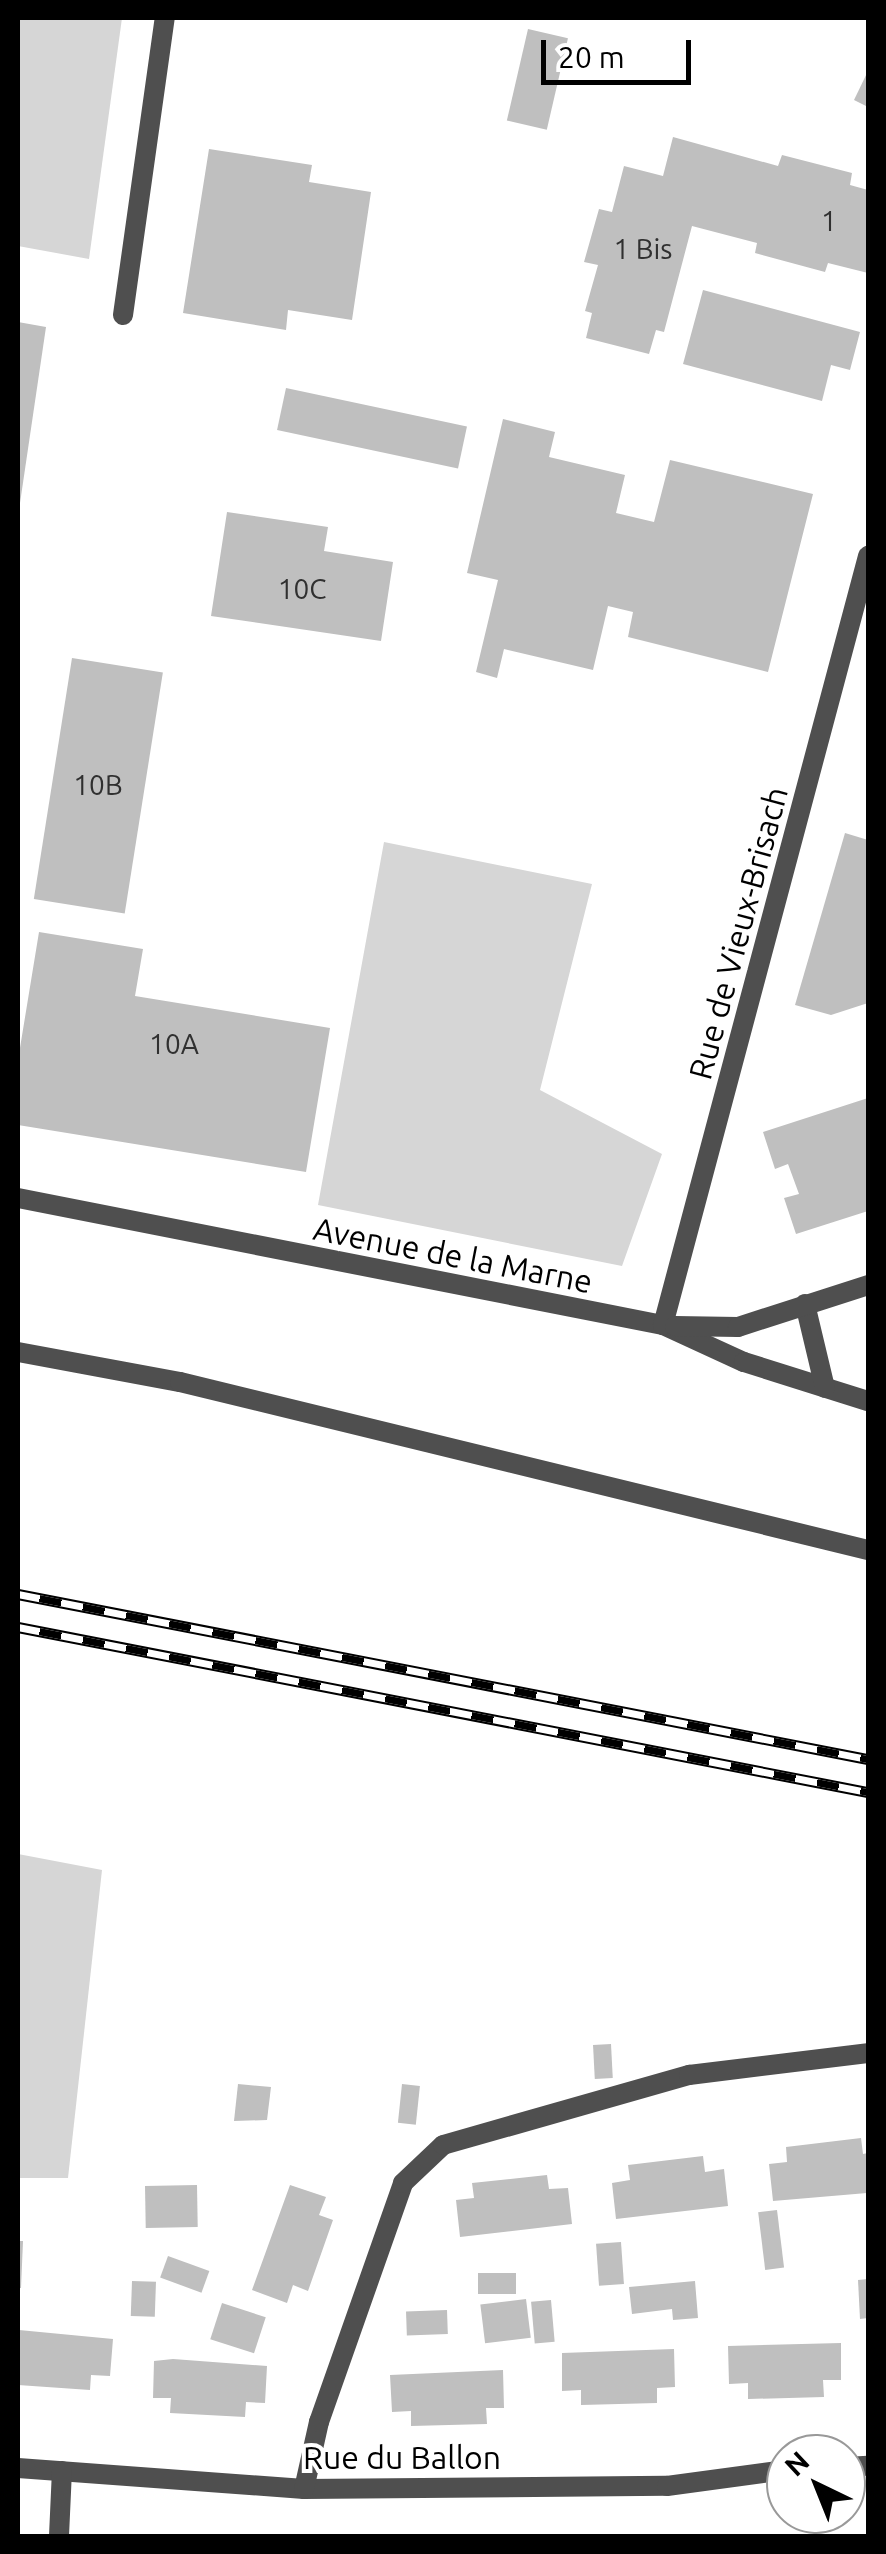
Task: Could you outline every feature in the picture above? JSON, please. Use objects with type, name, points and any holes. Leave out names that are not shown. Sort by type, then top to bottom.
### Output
[{"type":"street","points":[[123,315],[165,18]]},
{"type":"street","name":"Rue de Vieux-Brisach","points":[[662,1326],[868,556]]},
{"type":"street","name":"Avenue de la Marne","points":[[18,1198],[662,1326],[868,1401]]},
{"type":"street","points":[[662,1326],[738,1327],[868,1285]]},
{"type":"street","points":[[806,1304],[825,1388]]},
{"type":"street","points":[[18,1352],[180,1382],[868,1550]]},
{"type":"street","points":[[304,2489],[319,2422],[403,2183],[443,2145],[688,2075],[868,2052]]},
{"type":"street","name":"Rue du Ballon","points":[[18,2468],[304,2489],[668,2486],[766,2473]]},
{"type":"street","points":[[59,2536],[62,2471]]},
{"type":"shaded area","points":[[18,18],[122,18],[89,259],[18,246]]},
{"type":"shaded area","points":[[384,842],[592,884],[540,1090],[662,1154],[622,1266],[318,1205]]},
{"type":"shaded area","points":[[18,1854],[102,1870],[68,2178],[18,2178]]},
{"type":"building","points":[[528,29],[568,38],[547,130],[507,121]]},
{"type":"building","points":[[868,71],[868,107],[854,100]]},
{"type":"building","points":[[673,137],[778,166],[782,155],[852,173],[850,185],[868,190],[868,273],[828,263],[825,272],[755,253],[757,243],[692,226],[664,332],[656,330],[649,354],[586,338],[592,313],[585,311],[598,265],[584,262],[599,209],[612,212],[624,166],[663,176]]},
{"type":"building","points":[[209,149],[312,165],[309,182],[371,192],[352,320],[288,310],[286,330],[183,313]]},
{"type":"building","points":[[703,290],[860,332],[850,370],[831,365],[822,401],[683,364]]},
{"type":"building","points":[[18,322],[46,327],[20,503],[18,503]]},
{"type":"building","points":[[286,388],[467,426],[458,469],[277,430]]},
{"type":"building","points":[[503,419],[555,432],[549,457],[625,475],[616,513],[654,522],[670,460],[813,494],[768,672],[628,637],[633,612],[608,606],[593,670],[504,649],[497,678],[476,672],[498,580],[467,573]]},
{"type":"building","points":[[227,512],[328,527],[324,551],[393,562],[381,641],[211,616]]},
{"type":"building","points":[[72,658],[163,672],[125,913],[34,899]]},
{"type":"building","points":[[845,833],[868,840],[868,1003],[831,1015],[795,1005]]},
{"type":"building","points":[[39,932],[143,949],[135,996],[330,1028],[306,1172],[18,1125],[18,1060]]},
{"type":"building","points":[[868,1098],[868,1211],[796,1234],[784,1198],[799,1194],[788,1164],[775,1169],[763,1132]]},
{"type":"building","points":[[611,2044],[613,2078],[595,2079],[593,2045]]},
{"type":"building","points":[[238,2084],[271,2087],[267,2120],[234,2121]]},
{"type":"building","points":[[402,2084],[420,2086],[416,2125],[398,2123]]},
{"type":"building","points":[[861,2138],[863,2154],[868,2153],[867,2193],[773,2201],[769,2164],[787,2162],[786,2147]]},
{"type":"building","points":[[703,2156],[705,2172],[724,2169],[728,2206],[616,2219],[612,2183],[630,2180],[628,2165]]},
{"type":"building","points":[[547,2175],[549,2189],[568,2188],[572,2224],[460,2237],[456,2200],[474,2198],[472,2183]]},
{"type":"building","points":[[197,2185],[198,2227],[146,2228],[145,2186]]},
{"type":"building","points":[[290,2185],[326,2197],[319,2215],[333,2220],[308,2291],[293,2285],[287,2303],[252,2290]]},
{"type":"building","points":[[777,2210],[784,2268],[765,2270],[758,2212]]},
{"type":"building","points":[[18,2241],[23,2241],[21,2288],[18,2288]]},
{"type":"building","points":[[621,2242],[624,2284],[599,2286],[596,2244]]},
{"type":"building","points":[[168,2256],[209,2271],[201,2293],[160,2278]]},
{"type":"building","points":[[478,2273],[516,2273],[516,2294],[478,2294]]},
{"type":"building","points":[[868,2279],[868,2318],[860,2319],[858,2280]]},
{"type":"building","points":[[132,2281],[156,2282],[155,2317],[131,2316]]},
{"type":"building","points":[[695,2281],[698,2318],[673,2320],[672,2309],[632,2314],[629,2287]]},
{"type":"building","points":[[526,2299],[531,2338],[485,2343],[480,2305]]},
{"type":"building","points":[[551,2300],[555,2342],[535,2344],[531,2302]]},
{"type":"building","points":[[222,2303],[266,2317],[254,2353],[210,2339]]},
{"type":"building","points":[[447,2310],[448,2334],[407,2335],[406,2311]]},
{"type":"building","points":[[19,2330],[113,2339],[110,2376],[91,2375],[90,2390],[18,2385]]},
{"type":"building","points":[[841,2343],[841,2380],[823,2380],[824,2397],[748,2399],[748,2383],[729,2384],[728,2346]]},
{"type":"building","points":[[674,2349],[675,2387],[657,2388],[657,2403],[581,2405],[581,2390],[562,2391],[562,2353]]},
{"type":"building","points":[[154,2361],[267,2366],[265,2403],[246,2402],[245,2417],[170,2413],[171,2398],[153,2398]]},
{"type":"building","points":[[503,2370],[504,2408],[486,2408],[487,2424],[411,2426],[411,2411],[392,2412],[390,2375]]},
{"type":"railway","points":[[18,1594],[868,1759]]},
{"type":"railway","points":[[18,1627],[868,1792]]}]
